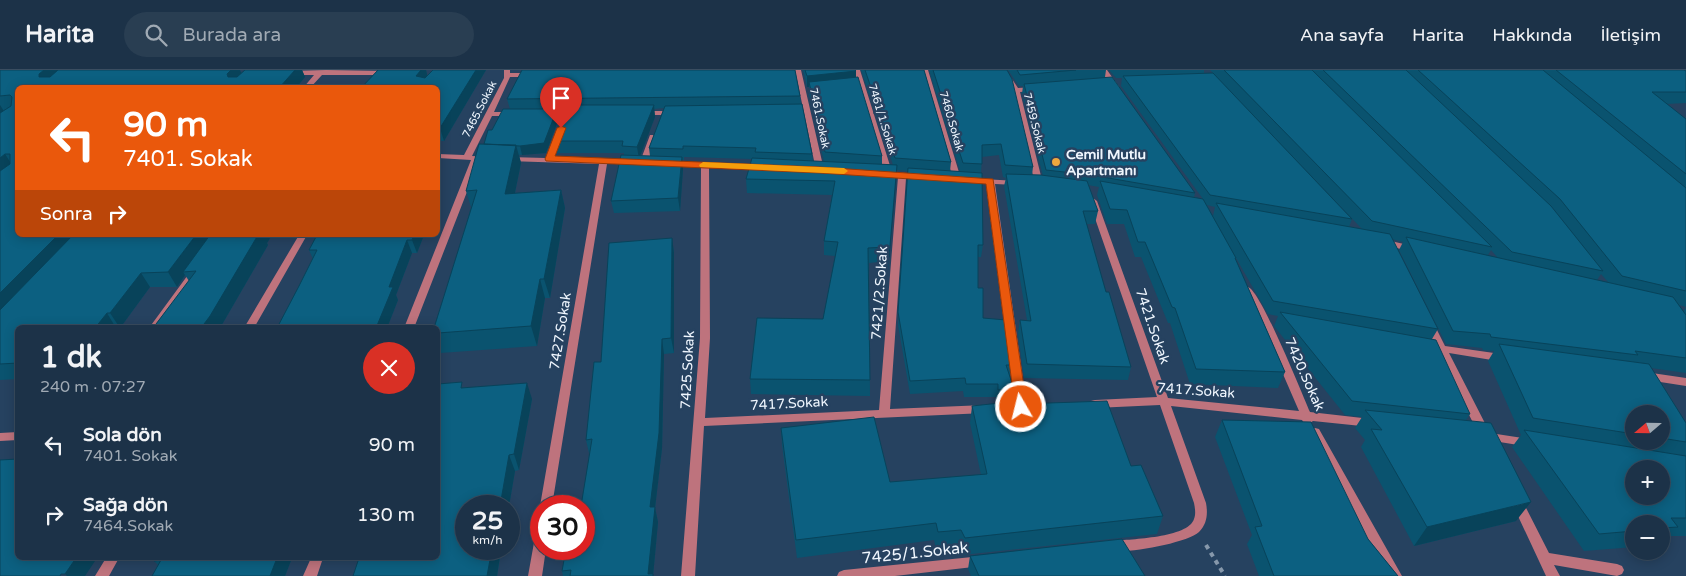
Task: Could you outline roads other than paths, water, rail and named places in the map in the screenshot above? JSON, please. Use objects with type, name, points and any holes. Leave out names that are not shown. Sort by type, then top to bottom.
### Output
[{"type":"street","name":"7461.Sokak","points":[[798,70],[807,111],[815,170],[830,170]]},
{"type":"street","name":"7461/1.Sokak","points":[[857,70],[889,174]]},
{"type":"street","name":"7460.Sokak","points":[[926,70],[952,178],[990,181]]},
{"type":"street","name":"7459.Sokak","points":[[990,181],[1043,185],[1016,90],[1002,70]]},
{"type":"street","points":[[1104,70],[1124,98]]},
{"type":"street","points":[[282,73],[322,71],[393,73]]},
{"type":"street","points":[[309,85],[322,71]]},
{"type":"street","points":[[507,73],[537,74]]},
{"type":"street","name":"7465.Sokak","points":[[410,325],[472,158],[507,73]]},
{"type":"street","points":[[1103,83],[1123,82]]},
{"type":"street","points":[[852,87],[862,86]]},
{"type":"street","points":[[1016,90],[1045,88]]},
{"type":"street","points":[[803,91],[812,90]]},
{"type":"street","points":[[798,111],[807,111]]},
{"type":"street","points":[[549,159],[568,113]]},
{"type":"street","points":[[538,114],[586,113]]},
{"type":"street","points":[[634,113],[661,117],[682,113]]},
{"type":"street","points":[[489,114],[518,114]]},
{"type":"street","points":[[652,163],[656,129]]},
{"type":"street","points":[[440,156],[772,168]]},
{"type":"street","name":"7427.Sokak","points":[[548,495],[603,161]]},
{"type":"street","name":"7425.Sokak","points":[[688,576],[704,338],[705,165]]},
{"type":"street","points":[[869,173],[929,177]]},
{"type":"street","name":"7421/2.Sokak","points":[[884,413],[902,175]]},
{"type":"street","name":"7417.Sokak","points":[[699,422],[1016,408],[990,181]]},
{"type":"street","name":"7421.Sokak","points":[[1089,190],[1202,513],[1196,528],[1174,539],[1096,548]]},
{"type":"street","points":[[251,325],[302,237]]},
{"type":"street","points":[[1371,239],[1426,251]]},
{"type":"street","points":[[1389,243],[1398,261]]},
{"type":"street","points":[[156,325],[205,258]]},
{"type":"street","name":"7420.Sokak","points":[[1241,277],[1268,320],[1306,415],[1395,576]]},
{"type":"street","points":[[1424,314],[1484,438],[1543,445]]},
{"type":"street","points":[[1414,345],[1510,359]]},
{"type":"street","points":[[1637,375],[1686,382]]},
{"type":"street","name":"7417.Sokak","points":[[1088,404],[1163,401],[1382,424]]},
{"type":"street","points":[[0,437],[15,436]]},
{"type":"street","points":[[1511,488],[1553,576]]},
{"type":"street","points":[[1544,558],[1617,570]]},
{"type":"street","name":"7425/1.Sokak","points":[[844,576],[999,559]]},
{"type":"street","points":[[102,576],[112,560]]},
{"type":"street","points":[[310,576],[316,560]]},
{"type":"street","points":[[535,576],[537,560]]},
{"type":"place","name":"Cemil Mutlu Apartmanı","points":[[1056,162]]}]
